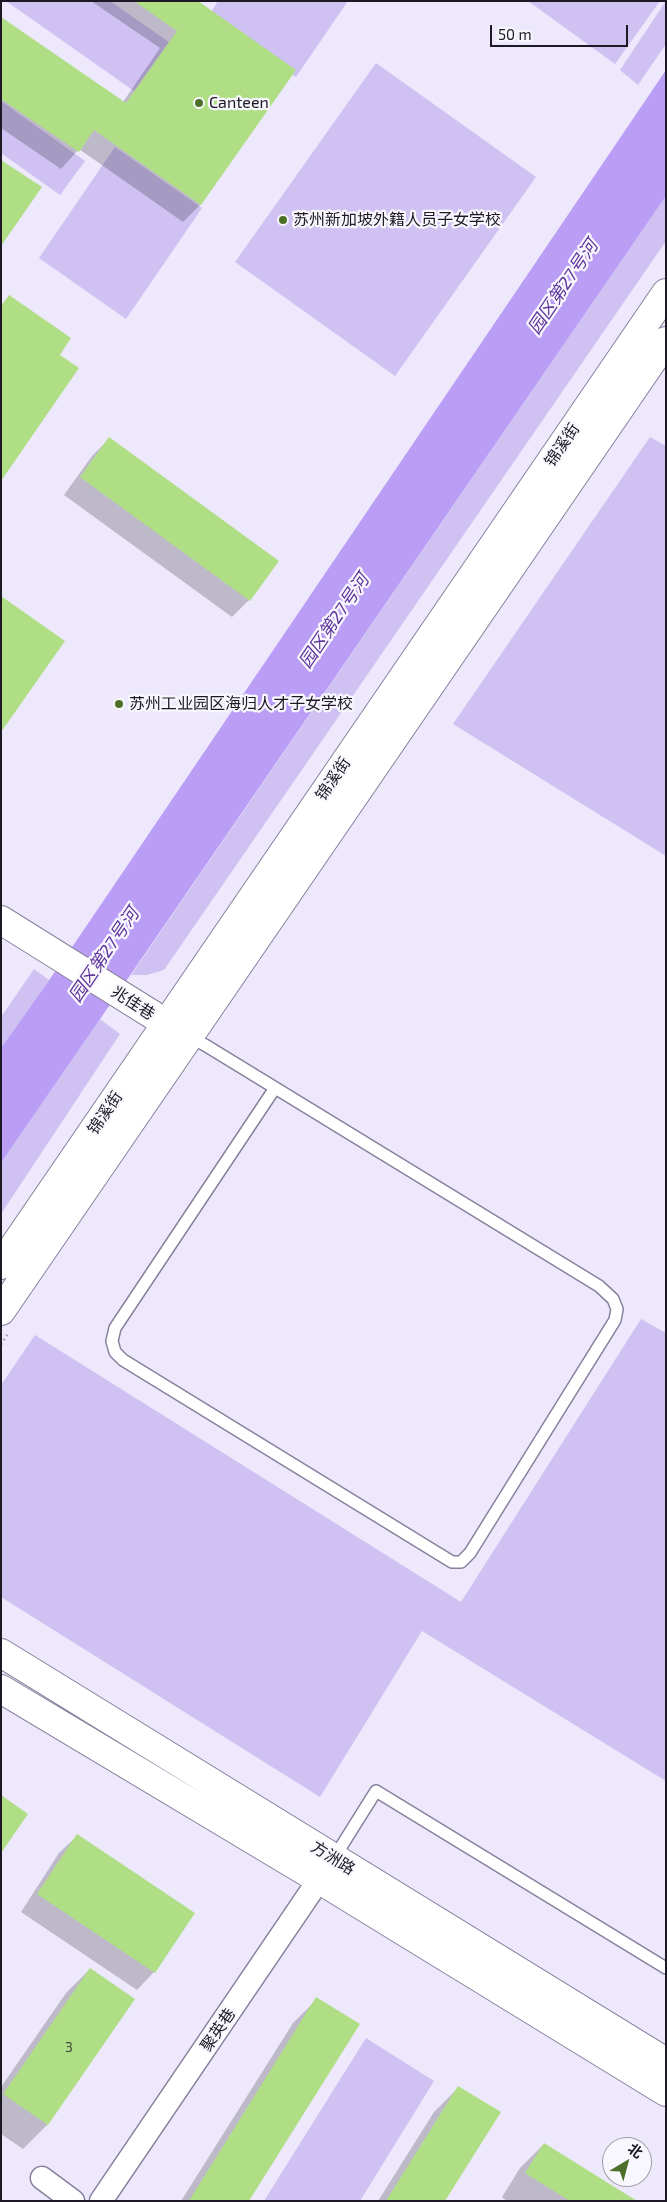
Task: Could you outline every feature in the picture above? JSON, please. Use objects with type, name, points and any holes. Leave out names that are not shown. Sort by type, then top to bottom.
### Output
[{"type":"main road","name":"锦溪街","points":[[1,1265],[666,293]]},
{"type":"main road","name":"锦溪街","points":[[1,1311],[666,341]]},
{"type":"main road","name":"兆佳巷","points":[[1,920],[189,1037]]},
{"type":"main road","name":"方洲路","points":[[1,1653],[666,2092]]},
{"type":"main road","name":"方洲路","points":[[1,1689],[327,1869],[666,2062]]},
{"type":"street","name":"聚英巷","points":[[101,2201],[327,1869]]},
{"type":"street","points":[[42,2178],[74,2201]]},
{"type":"lane","points":[[189,1037],[205,1045],[599,1286],[613,1299],[618,1310],[610,1329],[470,1553],[460,1562],[452,1562],[131,1365],[115,1352],[112,1342],[115,1328],[275,1088]]},
{"type":"lane","points":[[327,1869],[376,1791],[666,1968]]},
{"type":"shaded area","points":[[6,1],[110,1],[169,42],[134,91]]},
{"type":"shaded area","points":[[218,1],[348,1],[296,77],[208,17]]},
{"type":"shaded area","points":[[528,1],[660,1],[615,64]]},
{"type":"shaded area","points":[[666,1],[666,44],[638,85],[620,70]]},
{"type":"shaded area","points":[[376,63],[536,177],[395,376],[235,262]]},
{"type":"shaded area","points":[[1,101],[85,161],[60,195],[1,153]]},
{"type":"shaded area","points":[[115,147],[202,208],[126,319],[39,258]]},
{"type":"shaded area","points":[[666,196],[666,241],[164,970],[147,975],[131,975]]},
{"type":"shaded area","points":[[650,437],[666,446],[666,856],[453,724]]},
{"type":"shaded area","points":[[34,969],[49,980],[1,1048],[1,1017]]},
{"type":"shaded area","points":[[100,1019],[120,1034],[1,1214],[1,1163]]},
{"type":"shaded area","points":[[641,1319],[666,1333],[666,1781],[422,1631],[320,1797],[1,1597],[1,1385],[35,1335],[461,1602]]},
{"type":"shaded area","points":[[366,2038],[434,2081],[360,2201],[264,2201]]},
{"type":"water","name":"园区第27号河","points":[[666,70],[666,196],[1,1163],[1,1048],[64,959]]},
{"type":"building","name":"Canteen","points":[[134,1],[198,1],[296,70],[201,205],[94,130],[79,152],[1,99],[1,17],[126,103],[177,31]]},
{"type":"building","points":[[1,160],[42,187],[1,246]]},
{"type":"building","points":[[9,295],[71,338],[60,355],[79,368],[1,481],[1,306]]},
{"type":"building","points":[[109,437],[279,561],[250,601],[80,477]]},
{"type":"building","points":[[1,596],[65,641],[1,732]]},
{"type":"building","points":[[1,1795],[28,1814],[1,1853]]},
{"type":"building","points":[[77,1834],[195,1913],[155,1973],[37,1894]]},
{"type":"building","points":[[90,1968],[135,1999],[48,2125],[3,2094]]},
{"type":"building","points":[[316,1997],[360,2024],[249,2201],[189,2201]]},
{"type":"building","points":[[458,2086],[501,2112],[445,2201],[386,2201]]},
{"type":"building","points":[[544,2143],[602,2179],[602,2187],[615,2187],[637,2201],[570,2201],[525,2173]]},
{"type":"place","name":"Canteen","points":[[199,103]]},
{"type":"place","name":"苏州新加坡外籍人员子女学校","points":[[283,220]]},
{"type":"place","name":"苏州工业园区海归人才子女学校","points":[[119,704]]}]
